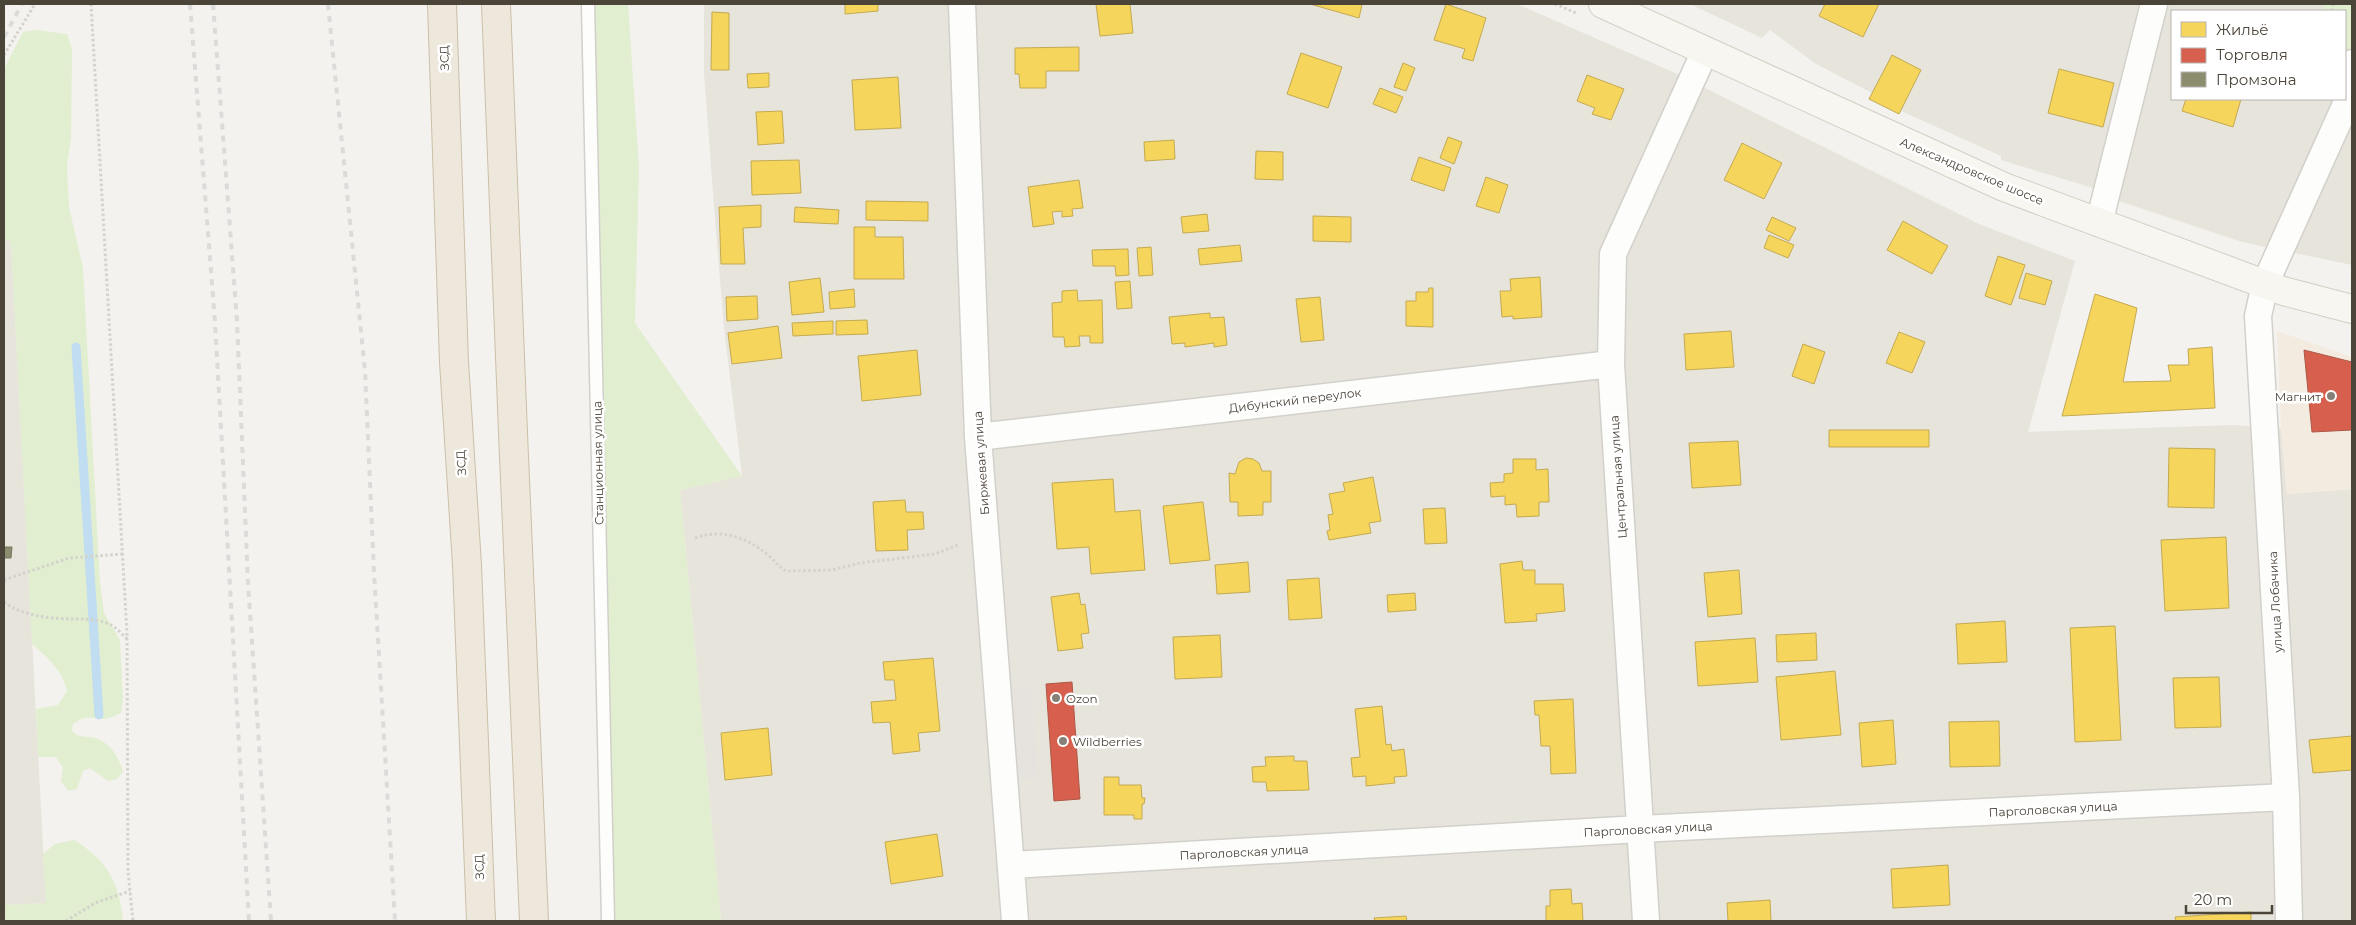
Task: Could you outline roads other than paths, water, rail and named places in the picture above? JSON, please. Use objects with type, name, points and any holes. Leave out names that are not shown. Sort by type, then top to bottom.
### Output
[{"type":"highway","name":"ЗСД","points":[[442,4],[454,362],[467,565],[481,921]]},
{"type":"highway","points":[[496,4],[509,358],[534,921]]},
{"type":"street","name":"Биржевая улица","points":[[962,4],[978,437],[1015,921]]},
{"type":"street","points":[[2099,223],[2154,4]]},
{"type":"street","name":"Александровское шоссе","points":[[1607,5],[2004,187],[2283,291],[2352,309]]},
{"type":"street","name":"Центральная улица","points":[[1646,921],[1611,364],[1613,254],[1705,51]]},
{"type":"street","name":"улица Лобачика","points":[[2289,921],[2286,797],[2258,316],[2265,284],[2349,99],[2352,63]]},
{"type":"street","name":"Дибунский переулок","points":[[978,437],[1611,364]]},
{"type":"street","name":"Парголовская улица","points":[[1011,865],[1640,829],[2286,797]]},
{"type":"lane","name":"Станционная улица","points":[[588,4],[608,921]]},
{"type":"waterway","points":[[76,347],[99,715]]},
{"type":"railway","points":[[4,37],[22,4]]},
{"type":"railway","points":[[190,4],[215,322],[249,921]]},
{"type":"railway","points":[[213,4],[237,321],[248,583],[271,921]]},
{"type":"railway","points":[[328,4],[365,371],[374,572],[395,921]]},
{"type":"place","name":"Магнит","points":[[2331,396]]},
{"type":"place","name":"Ozon","points":[[1056,698]]},
{"type":"place","name":"Wildberries","points":[[1063,741]]}]
